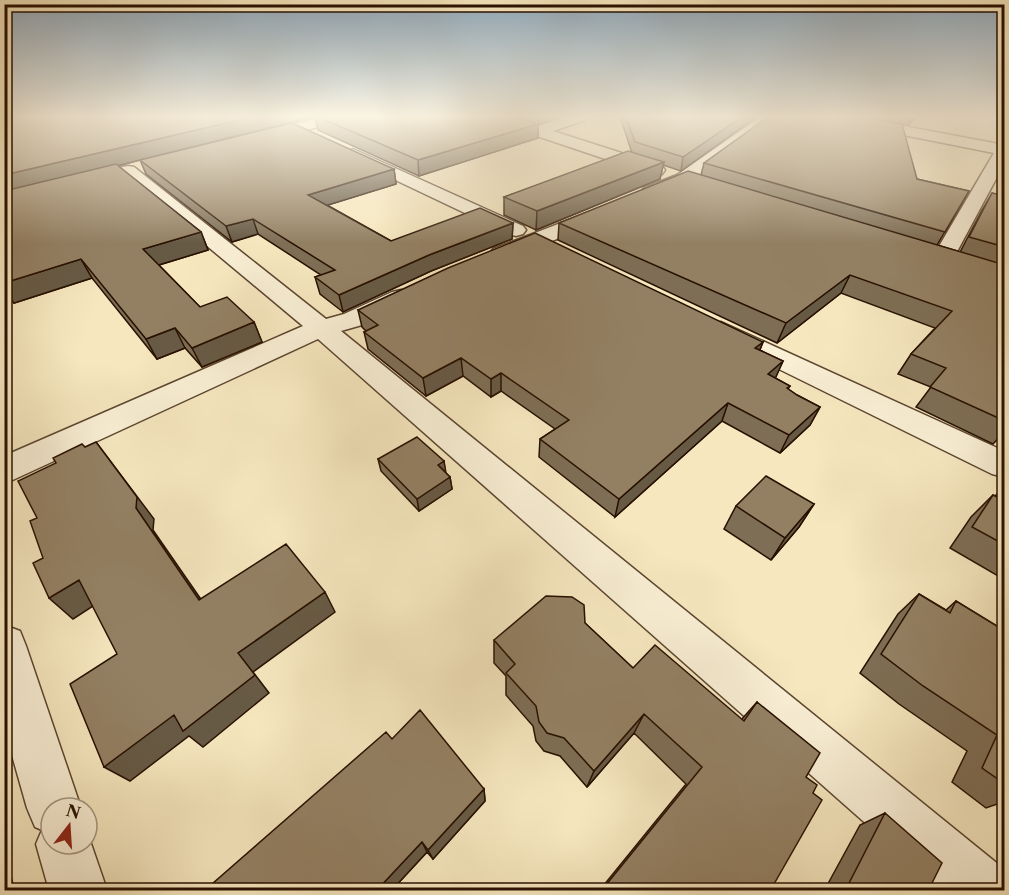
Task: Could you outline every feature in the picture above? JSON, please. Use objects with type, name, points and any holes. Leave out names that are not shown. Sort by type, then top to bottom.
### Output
[{"type":"street","points":[[364,159],[565,255]]},
{"type":"street","points":[[622,159],[705,186]]},
{"type":"street","points":[[483,261],[683,179],[711,159]]},
{"type":"street","points":[[920,251],[953,262],[1000,159]]},
{"type":"street","points":[[106,176],[151,165]]},
{"type":"street","points":[[128,171],[321,328],[984,891]]},
{"type":"street","points":[[4,471],[321,328],[353,320],[421,287]]},
{"type":"street","points":[[698,318],[1005,465]]},
{"type":"street","points":[[4,646],[50,796]]},
{"type":"street","points":[[68,856],[78,891]]},
{"type":"building","points":[[4,159],[73,159],[4,175]]},
{"type":"building","points":[[371,159],[394,169],[308,195],[391,241],[480,208],[513,223],[429,255],[339,295],[315,277],[335,270],[253,219],[226,226],[140,160]]},
{"type":"building","points":[[607,159],[653,159],[664,162],[537,211],[504,197]]},
{"type":"building","points":[[710,159],[911,159],[917,179],[969,191],[945,232],[704,163]]},
{"type":"building","points":[[116,164],[201,232],[143,249],[200,307],[227,297],[254,322],[192,348],[175,328],[146,339],[81,259],[4,283],[4,191]]},
{"type":"building","points":[[688,171],[1005,265],[1005,293],[998,304],[1005,306],[1005,421],[930,387],[946,368],[911,354],[952,311],[850,275],[786,323],[559,223]]},
{"type":"building","points":[[992,193],[1005,196],[1005,247],[969,237]]},
{"type":"building","points":[[535,233],[763,342],[755,348],[783,361],[768,374],[790,386],[787,388],[797,395],[820,407],[789,435],[728,403],[619,499],[540,439],[569,420],[501,373],[491,379],[461,358],[423,378],[364,332],[378,325],[358,310],[448,268]]},
{"type":"building","points":[[417,437],[444,461],[438,465],[450,477],[417,499],[378,459]]},
{"type":"building","points":[[96,442],[137,497],[136,508],[199,600],[286,544],[325,592],[238,653],[255,675],[183,731],[174,715],[104,767],[70,684],[117,654],[79,580],[49,598],[33,563],[43,558],[30,521],[37,518],[18,481],[56,463],[53,458],[82,444],[85,447]]},
{"type":"building","points":[[766,476],[814,504],[785,538],[736,506]]},
{"type":"building","points":[[1003,488],[1005,489],[1005,545],[972,527],[993,495],[997,497]]},
{"type":"building","points":[[919,594],[950,613],[956,601],[1005,631],[1005,784],[982,768],[997,735],[923,686],[881,654]]},
{"type":"building","points":[[546,596],[572,597],[584,605],[585,623],[633,668],[655,645],[744,721],[757,702],[820,753],[806,777],[817,785],[813,793],[822,800],[770,891],[601,891],[702,767],[644,714],[594,771],[564,738],[547,733],[539,722],[536,706],[506,673],[515,664],[494,640]]},
{"type":"building","points":[[420,710],[484,789],[428,850],[422,842],[376,891],[204,891],[386,732],[392,739]]},
{"type":"building","points":[[885,813],[942,863],[928,891],[845,891]]}]
